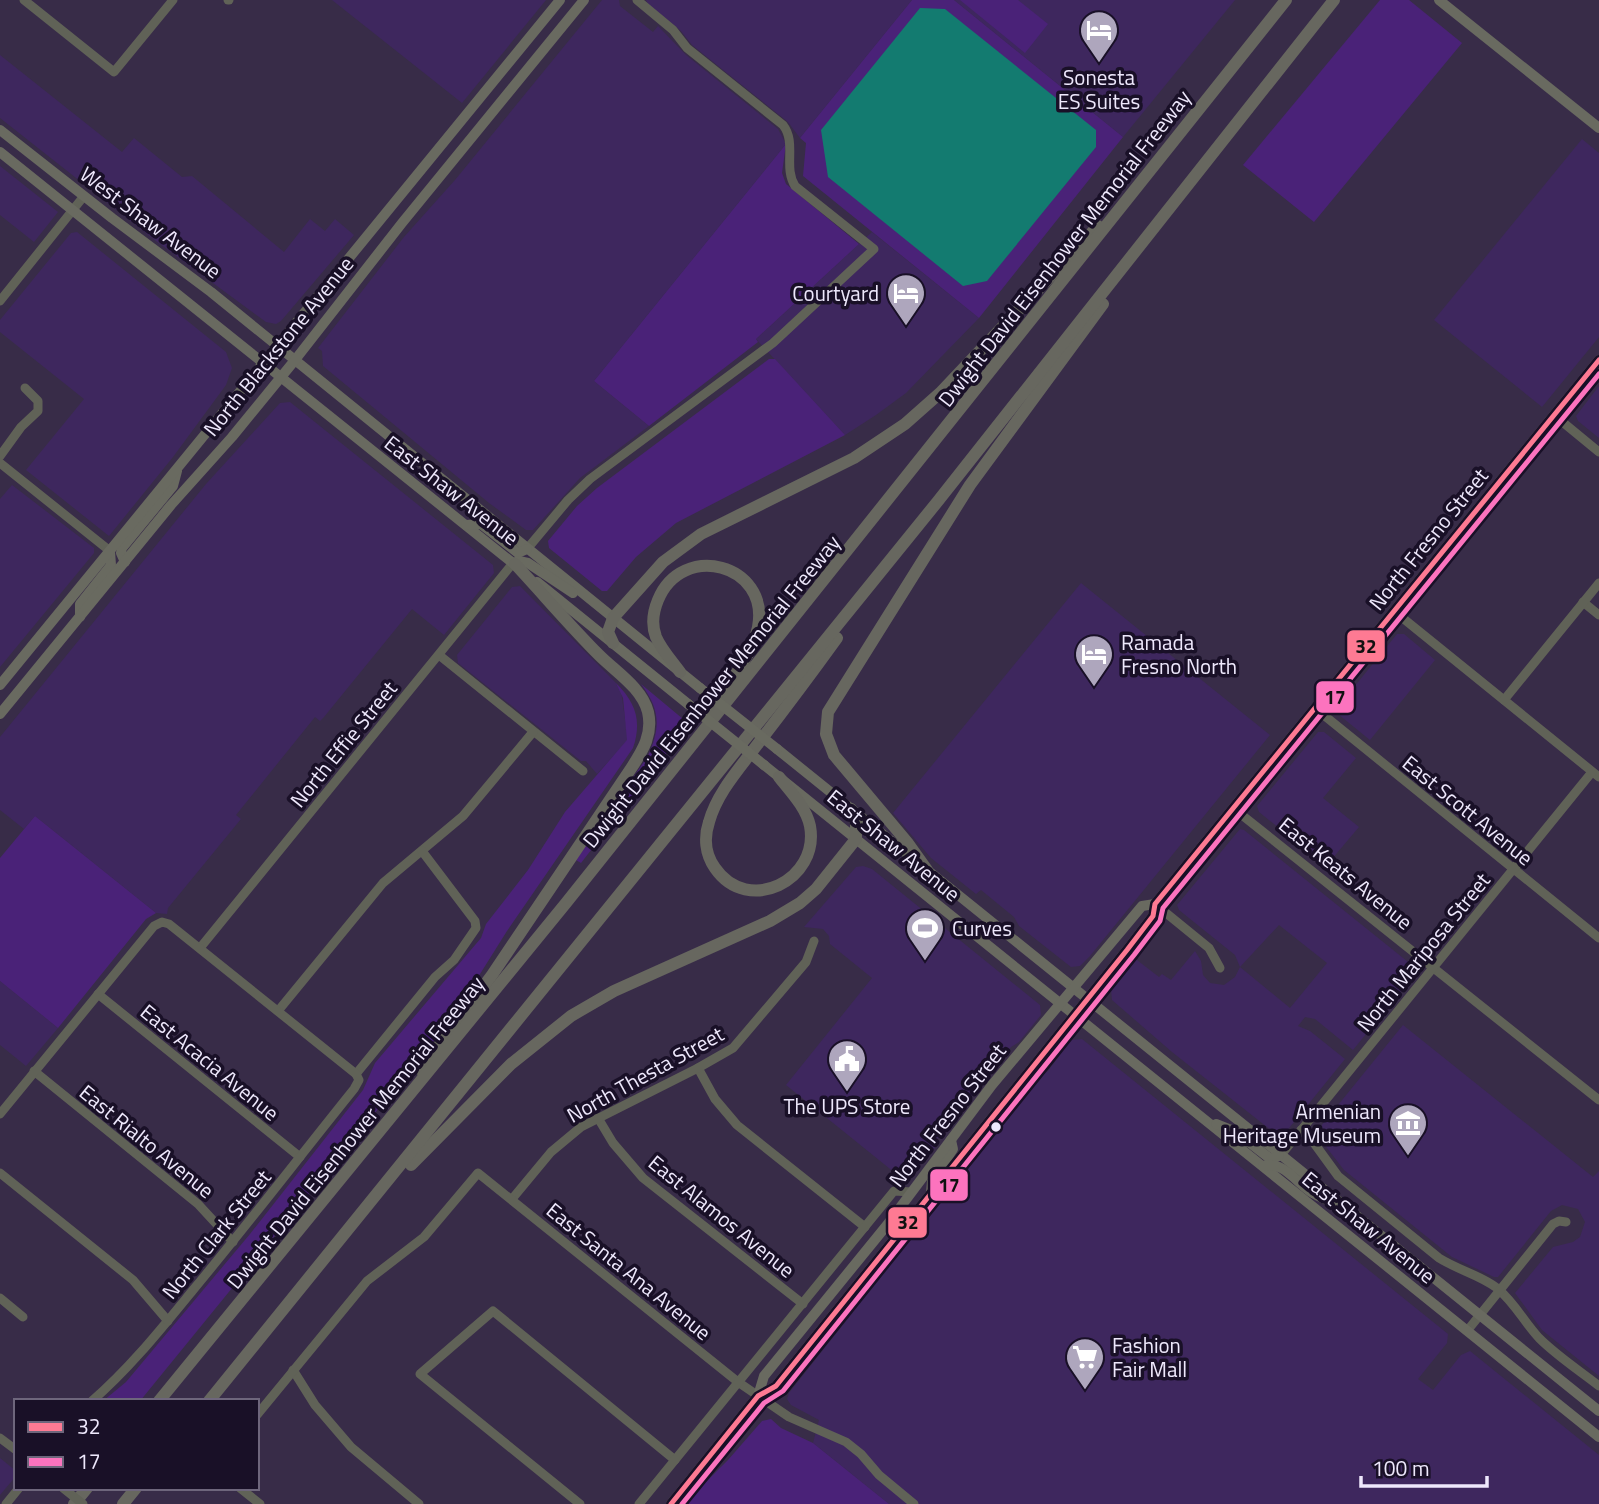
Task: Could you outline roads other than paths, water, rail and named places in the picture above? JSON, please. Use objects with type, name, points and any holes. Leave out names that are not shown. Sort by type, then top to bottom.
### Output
[{"type":"highway","name":"Dwight David Eisenhower Memorial Freeway","points":[[161,1399],[566,903],[1286,0]]},
{"type":"highway","points":[[211,1399],[938,501],[1334,0]]},
{"type":"highway","points":[[613,643],[608,632],[613,618],[649,574],[685,544],[854,458],[915,416],[1152,170]]},
{"type":"highway","points":[[927,870],[834,755],[826,734],[828,712],[970,485],[1085,330],[1182,192]]},
{"type":"highway","points":[[779,776],[807,818],[810,830],[808,849],[797,871],[785,883],[770,890],[747,890],[722,876],[712,863],[706,837],[712,812],[735,774],[938,501]]},
{"type":"highway","points":[[358,1160],[492,975],[647,742],[648,712],[639,693],[599,655],[514,564]]},
{"type":"highway","points":[[566,903],[657,778],[711,710],[753,644],[759,621],[757,601],[744,580],[727,569],[710,565],[691,568],[676,576],[659,597],[653,621],[656,637],[680,671]]},
{"type":"highway","points":[[366,1209],[511,1064],[557,1026],[614,991],[758,927],[790,910],[816,889],[856,839],[856,823],[851,809]]},
{"type":"highway","points":[[74,1504],[85,1490]]},
{"type":"highway","points":[[123,1504],[134,1490]]},
{"type":"main road","name":"North Blackstone Avenue","points":[[0,685],[559,0]]},
{"type":"main road","name":"North Blackstone Avenue","points":[[0,714],[295,360],[402,223],[584,0]]},
{"type":"main road","points":[[1439,0],[1599,129]]},
{"type":"main road","name":"West Shaw Avenue","points":[[0,130],[277,346]]},
{"type":"main road","name":"West Shaw Avenue","points":[[0,152],[263,363]]},
{"type":"main road","name":"East Shaw Avenue","points":[[277,346],[1599,1411]]},
{"type":"main road","name":"North Fresno Street","points":[[758,1396],[776,1387],[1089,998],[1153,916],[1155,904],[1599,360]]},
{"type":"main road","name":"East Shaw Avenue","points":[[263,363],[1599,1437]]},
{"type":"main road","points":[[125,562],[122,548],[173,486],[177,468]]},
{"type":"main road","points":[[466,525],[481,524],[518,552],[527,549]]},
{"type":"main road","points":[[80,617],[79,604],[111,565],[110,551]]},
{"type":"main road","points":[[514,564],[518,561],[528,562],[613,618]]},
{"type":"main road","name":"North Fresno Street","points":[[671,1504],[758,1396],[764,1376],[912,1192],[992,1086],[1142,906],[1155,904]]},
{"type":"main road","points":[[1203,1119],[1236,1132],[1272,1159],[1281,1155]]},
{"type":"main road","points":[[931,1194],[932,1181],[952,1154],[951,1140]]},
{"type":"main road","points":[[1263,1166],[1270,1164],[1280,1167],[1311,1192],[1350,1211]]},
{"type":"street","points":[[24,0],[114,72],[173,0]]},
{"type":"street","points":[[527,549],[568,500],[590,479],[773,344],[874,249],[795,186],[790,175],[789,135],[783,125],[687,48],[673,30],[637,0]]},
{"type":"street","points":[[0,301],[85,196]]},
{"type":"street","points":[[0,456],[21,426],[38,411],[38,401],[25,388]]},
{"type":"street","points":[[1555,415],[1599,452]]},
{"type":"street","points":[[0,463],[110,551]]},
{"type":"street","name":"North Effie Street","points":[[200,948],[514,564]]},
{"type":"street","points":[[1504,700],[1599,583]]},
{"type":"street","points":[[1583,602],[1599,615]]},
{"type":"street","points":[[1394,611],[1595,774]]},
{"type":"street","points":[[439,655],[583,771]]},
{"type":"street","name":"East Scott Avenue","points":[[1315,708],[1599,938]]},
{"type":"street","points":[[278,1011],[383,883],[445,834],[470,809],[533,732]]},
{"type":"street","name":"North Mariposa Street","points":[[1281,1155],[1513,869],[1595,774]]},
{"type":"street","name":"East Keats Avenue","points":[[1233,808],[1599,1100]]},
{"type":"street","name":"North Clark Street","points":[[94,1399],[125,1372],[233,1242],[354,1089],[357,1077],[435,977],[454,960],[476,929],[475,921],[422,851]]},
{"type":"street","points":[[1155,904],[1209,948],[1220,968]]},
{"type":"street","points":[[0,1114],[154,926],[162,922],[169,924],[200,948],[357,1077]]},
{"type":"street","name":"North Thesta Street","points":[[512,1199],[564,1140],[598,1118],[698,1069],[720,1056],[743,1037],[806,961],[814,942]]},
{"type":"street","name":"East Acacia Avenue","points":[[98,994],[299,1157]]},
{"type":"street","points":[[698,1069],[715,1098],[737,1125],[865,1227]]},
{"type":"street","name":"East Rialto Avenue","points":[[34,1071],[198,1204],[233,1242]]},
{"type":"street","name":"East Alamos Avenue","points":[[598,1118],[613,1143],[643,1178],[803,1304]]},
{"type":"street","points":[[1300,1130],[1314,1143],[1332,1170],[1348,1185],[1439,1258],[1454,1268],[1483,1279],[1499,1290],[1514,1303],[1540,1339],[1599,1386]]},
{"type":"street","points":[[0,1173],[133,1280],[167,1321]]},
{"type":"street","name":"East Santa Ana Avenue","points":[[293,1370],[367,1281],[424,1237],[478,1173],[738,1382],[789,1417],[846,1442],[861,1454],[879,1475],[914,1504]]},
{"type":"street","points":[[639,1504],[894,1191],[912,1192]]},
{"type":"street","points":[[1467,1331],[1553,1224],[1566,1222]]},
{"type":"street","points":[[0,1298],[23,1317]]},
{"type":"street","points":[[580,1504],[419,1374],[493,1311],[674,1460]]},
{"type":"street","points":[[259,1412],[293,1370],[315,1405],[351,1447],[419,1504]]},
{"type":"street","points":[[6,1504],[17,1490]]},
{"type":"street","points":[[66,1490],[83,1504]]},
{"type":"street","points":[[242,1490],[260,1504]]},
{"type":"place","name":"Sonesta ES Suites","points":[[1099,64]]},
{"type":"place","name":"Courtyard","points":[[906,327]]},
{"type":"place","name":"Ramada Fresno North","points":[[1094,688]]},
{"type":"place","name":"Curves","points":[[925,962]]},
{"type":"place","name":"The UPS Store","points":[[847,1093]]},
{"type":"place","name":"Armenian Heritage Museum","points":[[1408,1157]]},
{"type":"place","name":"Fashion Fair Mall","points":[[1085,1391]]}]
